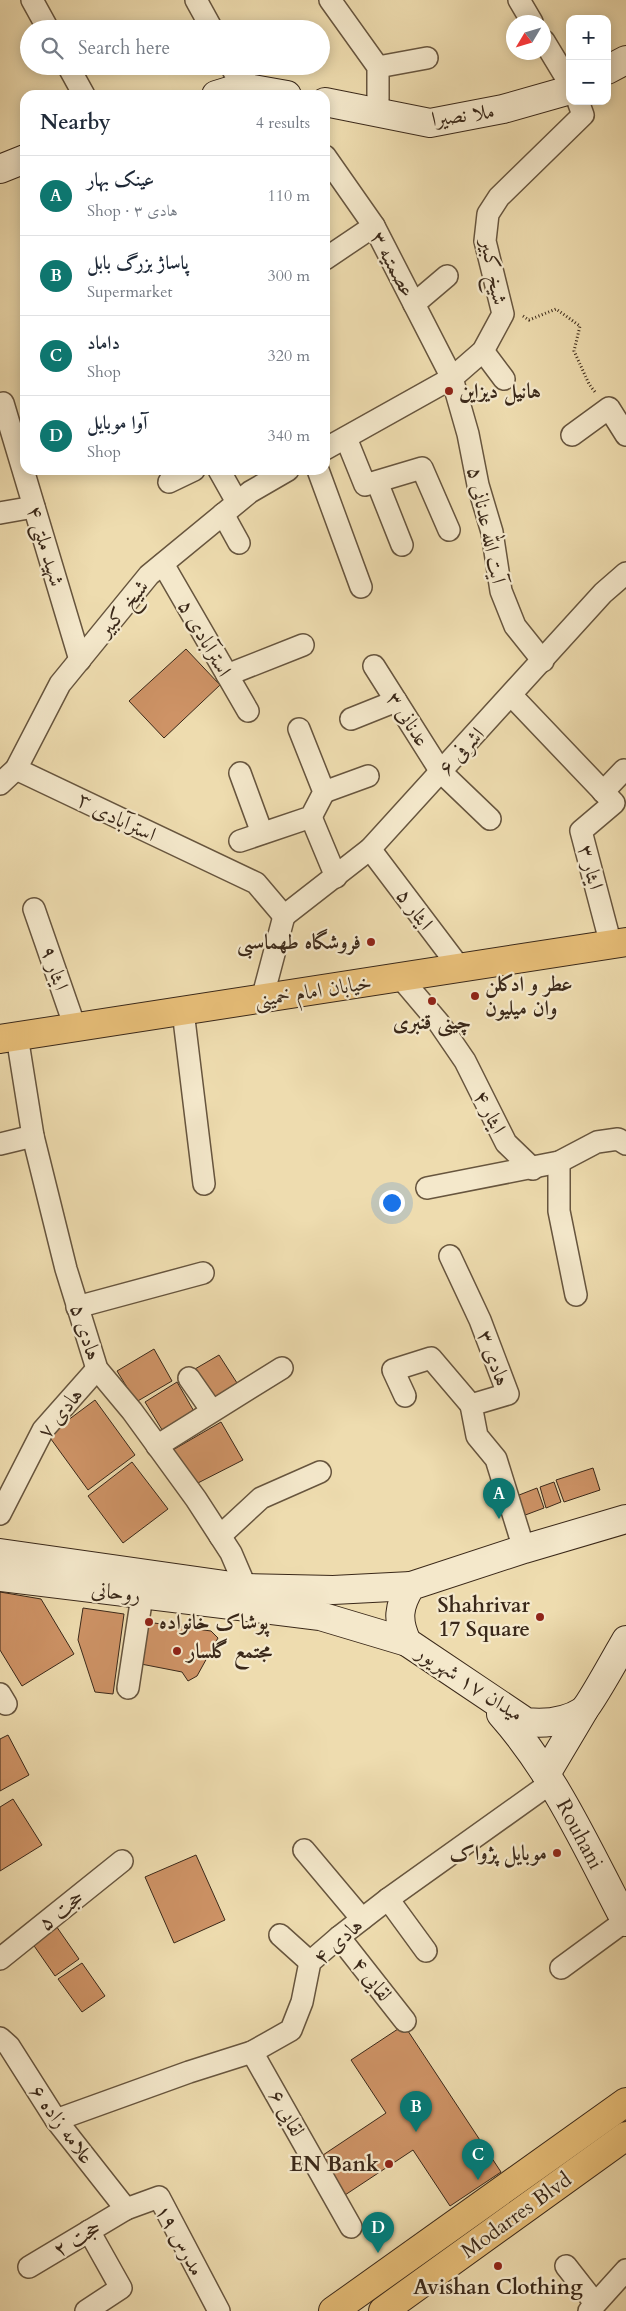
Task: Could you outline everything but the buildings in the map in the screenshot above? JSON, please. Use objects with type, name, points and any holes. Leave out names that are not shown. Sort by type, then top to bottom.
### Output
[{"type":"main road","points":[[611,68],[626,60]]},
{"type":"main road","points":[[222,90],[236,77],[273,90]]},
{"type":"main road","name":"ملا نصیرا","points":[[330,103],[430,123],[503,109],[566,91]]},
{"type":"main road","points":[[0,169],[20,161]]},
{"type":"main road","name":"خیابان امام خمینی","points":[[8,1038],[619,944]]},
{"type":"main road","points":[[411,1586],[524,1549],[620,1523]]},
{"type":"main road","name":"روحانی","points":[[0,1553],[142,1596],[320,1616],[408,1642]]},
{"type":"main road","name":"روحانی","points":[[0,1577],[72,1575],[246,1588],[332,1590],[411,1586]]},
{"type":"main road","name":"میدان ۱۷ شهریور","points":[[411,1586],[403,1599],[399,1614],[401,1629],[408,1642],[526,1722],[542,1724],[558,1722],[584,1710]]},
{"type":"main road","points":[[549,1778],[584,1710],[626,1640]]},
{"type":"main road","name":"Rouhani","points":[[486,1696],[526,1743],[549,1778],[626,1921]]},
{"type":"main road","name":"Modarres Blvd","points":[[333,2311],[626,2102]]},
{"type":"main road","name":"Modarres Blvd","points":[[383,2311],[626,2136]]},
{"type":"street","points":[[32,0],[43,20]]},
{"type":"street","points":[[196,0],[207,20]]},
{"type":"street","points":[[330,0],[378,67],[378,112]]},
{"type":"street","points":[[551,53],[566,77]]},
{"type":"street","points":[[378,67],[427,58]]},
{"type":"street","points":[[73,75],[81,90]]},
{"type":"street","name":"شیخ کبیر","points":[[330,447],[452,378],[483,351],[503,314],[484,241],[488,214],[499,197],[583,115],[579,105]]},
{"type":"street","name":"عصمتیه ۳","points":[[330,163],[374,226],[452,378]]},
{"type":"street","points":[[330,256],[374,226]]},
{"type":"street","points":[[414,304],[447,276]]},
{"type":"street","points":[[483,351],[504,379]]},
{"type":"street","name":"آیت الله عدنانی ۵","points":[[452,378],[468,434],[478,485],[492,532],[501,591],[516,626],[543,661]]},
{"type":"street","name":"شهید ملتی ۴","points":[[3,403],[20,460]]},
{"type":"street","points":[[572,435],[608,408],[626,435]]},
{"type":"street","points":[[346,438],[365,485],[422,468],[449,530]]},
{"type":"street","name":"شهید ملتی ۴","points":[[24,475],[80,660]]},
{"type":"street","points":[[169,482],[184,475]]},
{"type":"street","points":[[221,475],[238,543]]},
{"type":"street","name":"شیخ کبیر","points":[[0,784],[16,769],[60,684],[150,575],[250,492],[279,475]]},
{"type":"street","points":[[320,475],[361,587]]},
{"type":"street","points":[[377,482],[402,545]]},
{"type":"street","points":[[0,513],[34,507]]},
{"type":"street","name":"استرآبادی ۵","points":[[163,564],[248,711]]},
{"type":"street","name":"اشرفی ۶","points":[[284,916],[370,850],[512,696],[603,593],[626,573]]},
{"type":"street","points":[[227,675],[302,645]]},
{"type":"street","name":"عدنانی ۳","points":[[374,666],[441,772],[490,819]]},
{"type":"street","points":[[512,696],[608,798],[624,770]]},
{"type":"street","points":[[351,719],[396,701]]},
{"type":"street","points":[[298,729],[324,792]]},
{"type":"street","name":"استرآبادی ٣","points":[[16,769],[256,883],[284,916]]},
{"type":"street","points":[[240,773],[262,833]]},
{"type":"street","points":[[240,840],[311,817],[324,792],[368,776]]},
{"type":"street","name":"ایثار ۳","points":[[608,798],[581,831],[619,944]]},
{"type":"street","points":[[311,817],[336,877]]},
{"type":"street","name":"ایثار ۵","points":[[370,850],[460,968]]},
{"type":"street","name":"ایثار ۹","points":[[34,909],[75,1027]]},
{"type":"street","points":[[265,998],[265,988],[284,916]]},
{"type":"street","name":"ایثار ۴","points":[[400,977],[439,1023],[466,1061],[506,1143],[533,1169]]},
{"type":"street","points":[[183,1011],[204,1184]]},
{"type":"street","name":"هادی ۵","points":[[8,1038],[76,1307],[97,1368],[132,1411],[196,1499],[231,1553],[246,1588]]},
{"type":"street","points":[[0,1144],[33,1136]]},
{"type":"street","points":[[427,1188],[533,1169],[559,1162],[597,1142],[622,1142]]},
{"type":"street","points":[[559,1162],[559,1211],[576,1295]]},
{"type":"street","name":"هادی ۳","points":[[450,1256],[480,1320],[508,1394],[471,1405],[477,1436],[496,1459],[524,1549]]},
{"type":"street","points":[[76,1307],[203,1273]]},
{"type":"street","points":[[405,1396],[393,1370],[430,1358],[471,1405]]},
{"type":"street","name":"هادی ۷","points":[[0,1514],[43,1430],[97,1368]]},
{"type":"street","points":[[157,1446],[282,1368]]},
{"type":"street","points":[[189,1378],[212,1411]]},
{"type":"street","points":[[220,1536],[260,1498],[320,1472]]},
{"type":"street","points":[[128,1688],[142,1596]]},
{"type":"street","name":"هادی ۴","points":[[56,2120],[189,2072],[252,2052],[291,2030],[302,2002],[310,1962],[339,1936],[549,1778]]},
{"type":"street","points":[[304,1850],[362,1919]]},
{"type":"street","name":"حجت ۵","points":[[0,1959],[122,1861]]},
{"type":"street","points":[[388,1899],[426,1950]]},
{"type":"street","points":[[561,1968],[626,1921]]},
{"type":"street","points":[[280,1935],[310,1962]]},
{"type":"street","name":"لقایی ۴","points":[[339,1936],[405,2022]]},
{"type":"street","name":"علامه زاده ۶","points":[[3,2045],[56,2120],[126,2210]]},
{"type":"street","name":"لقایی ۶","points":[[252,2052],[351,2227]]},
{"type":"street","name":"مدرس ۱۹","points":[[126,2210],[160,2197],[219,2311]]},
{"type":"street","name":"حجت ۲","points":[[29,2266],[126,2210]]},
{"type":"street","points":[[86,2311],[121,2288],[89,2231]]},
{"type":"street","points":[[566,2266],[592,2307],[626,2270]]},
{"type":"path","points":[[500,300],[529,320],[556,309],[580,326],[574,351],[589,384],[608,408]]},
{"type":"place","name":"هانیل دیزاین","points":[[449,391]]},
{"type":"place","name":"فروشگاه طهماسبی","points":[[371,942]]},
{"type":"place","name":"عطر و ادکلن وان میلیون","points":[[475,996]]},
{"type":"place","name":"چینی قنبری","points":[[432,1001]]},
{"type":"place","name":"عینک بهار","points":[[499,1519]]},
{"type":"place","name":"Shahrivar 17 Square","points":[[540,1617]]},
{"type":"place","name":"پوشاک خانواده","points":[[149,1622]]},
{"type":"place","name":"مجتمع گلسار","points":[[177,1651]]},
{"type":"place","name":"موبایل پژواک","points":[[557,1853]]},
{"type":"place","name":"پاساژ بزرگ بابل","points":[[416,2132]]},
{"type":"place","name":"EN Bank","points":[[389,2164]]},
{"type":"place","name":"داماد","points":[[478,2180]]},
{"type":"place","name":"آوا موبایل","points":[[378,2253]]},
{"type":"place","name":"Avishan Clothing","points":[[498,2266]]}]
